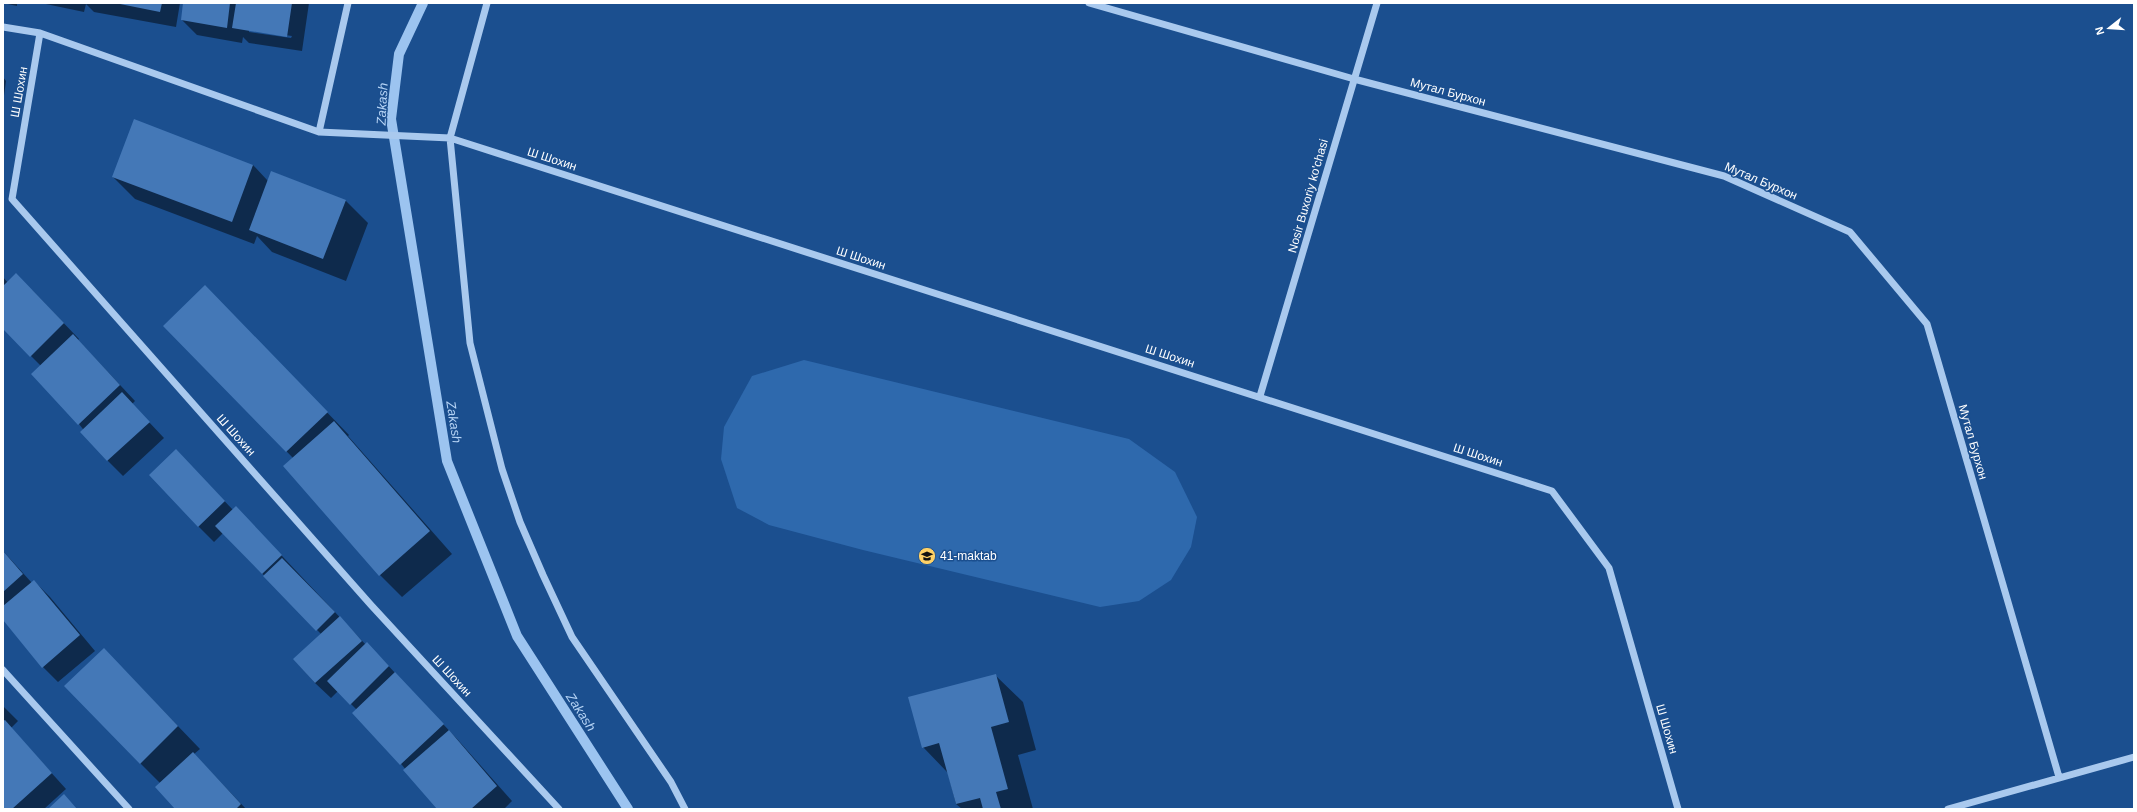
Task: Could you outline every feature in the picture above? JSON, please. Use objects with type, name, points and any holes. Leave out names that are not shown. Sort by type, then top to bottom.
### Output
[{"type":"street","points":[[3,26],[40,33],[319,132],[348,3]]},
{"type":"street","points":[[486,3],[450,138],[470,343],[502,469],[520,522],[572,637],[671,782],[684,809]]},
{"type":"street","name":"Мутал Бурхон","points":[[1089,3],[1354,79],[1724,176],[1850,232],[1927,324],[2058,777]]},
{"type":"street","name":"Nosir Buxoriy ko'chasi","points":[[1260,396],[1377,3]]},
{"type":"street","name":"Ш Шохин","points":[[40,33],[12,199],[371,605],[559,809]]},
{"type":"street","name":"Ш Шохин","points":[[319,132],[450,138],[1260,396],[1552,491],[1609,568],[1678,809]]},
{"type":"street","points":[[3,670],[128,809]]},
{"type":"street","points":[[1948,809],[2058,777],[2134,757]]},
{"type":"shaded area","points":[[804,360],[1129,439],[1175,472],[1197,517],[1191,547],[1171,580],[1139,601],[1100,607],[863,550],[769,525],[737,508],[721,459],[724,427],[752,376]]},
{"type":"building","points":[[115,3],[162,3],[160,12]]},
{"type":"building","points":[[183,3],[230,3],[227,28],[181,20]]},
{"type":"building","points":[[236,3],[292,3],[287,37],[232,28]]},
{"type":"building","points":[[134,119],[253,165],[232,222],[112,177]]},
{"type":"building","points":[[271,171],[346,200],[323,259],[249,230]]},
{"type":"building","points":[[16,273],[64,323],[30,357],[3,329],[3,286]]},
{"type":"building","points":[[205,285],[328,412],[286,452],[163,326]]},
{"type":"building","points":[[73,334],[120,385],[78,425],[31,374]]},
{"type":"building","points":[[122,392],[150,422],[107,461],[80,432]]},
{"type":"building","points":[[334,421],[430,531],[379,576],[283,466]]},
{"type":"building","points":[[176,449],[225,501],[198,527],[149,475]]},
{"type":"building","points":[[236,506],[282,555],[262,574],[215,526]]},
{"type":"building","points":[[3,551],[23,574],[3,592]]},
{"type":"building","points":[[282,558],[335,612],[316,631],[263,576]]},
{"type":"building","points":[[34,580],[80,635],[42,668],[3,620],[3,606]]},
{"type":"building","points":[[340,616],[362,641],[315,683],[293,659]]},
{"type":"building","points":[[367,642],[389,666],[350,705],[327,681]]},
{"type":"building","points":[[104,648],[178,726],[140,764],[64,686]]},
{"type":"building","points":[[395,672],[444,724],[400,765],[352,713]]},
{"type":"building","points":[[996,674],[1009,722],[991,727],[1008,789],[996,792],[1001,809],[983,809],[980,798],[956,804],[939,743],[922,748],[908,697]]},
{"type":"building","points":[[5,720],[52,773],[12,809],[5,809],[3,807],[3,721]]},
{"type":"building","points":[[449,730],[497,786],[471,809],[437,809],[403,770]]},
{"type":"building","points":[[193,752],[241,804],[236,809],[175,809],[155,787]]},
{"type":"building","points":[[64,794],[77,809],[48,809]]},
{"type":"waterway","name":"Zakash","points":[[423,3],[399,54],[391,119],[447,461],[517,636],[628,809]]},
{"type":"place","name":"41-maktab","points":[[927,556]]}]
